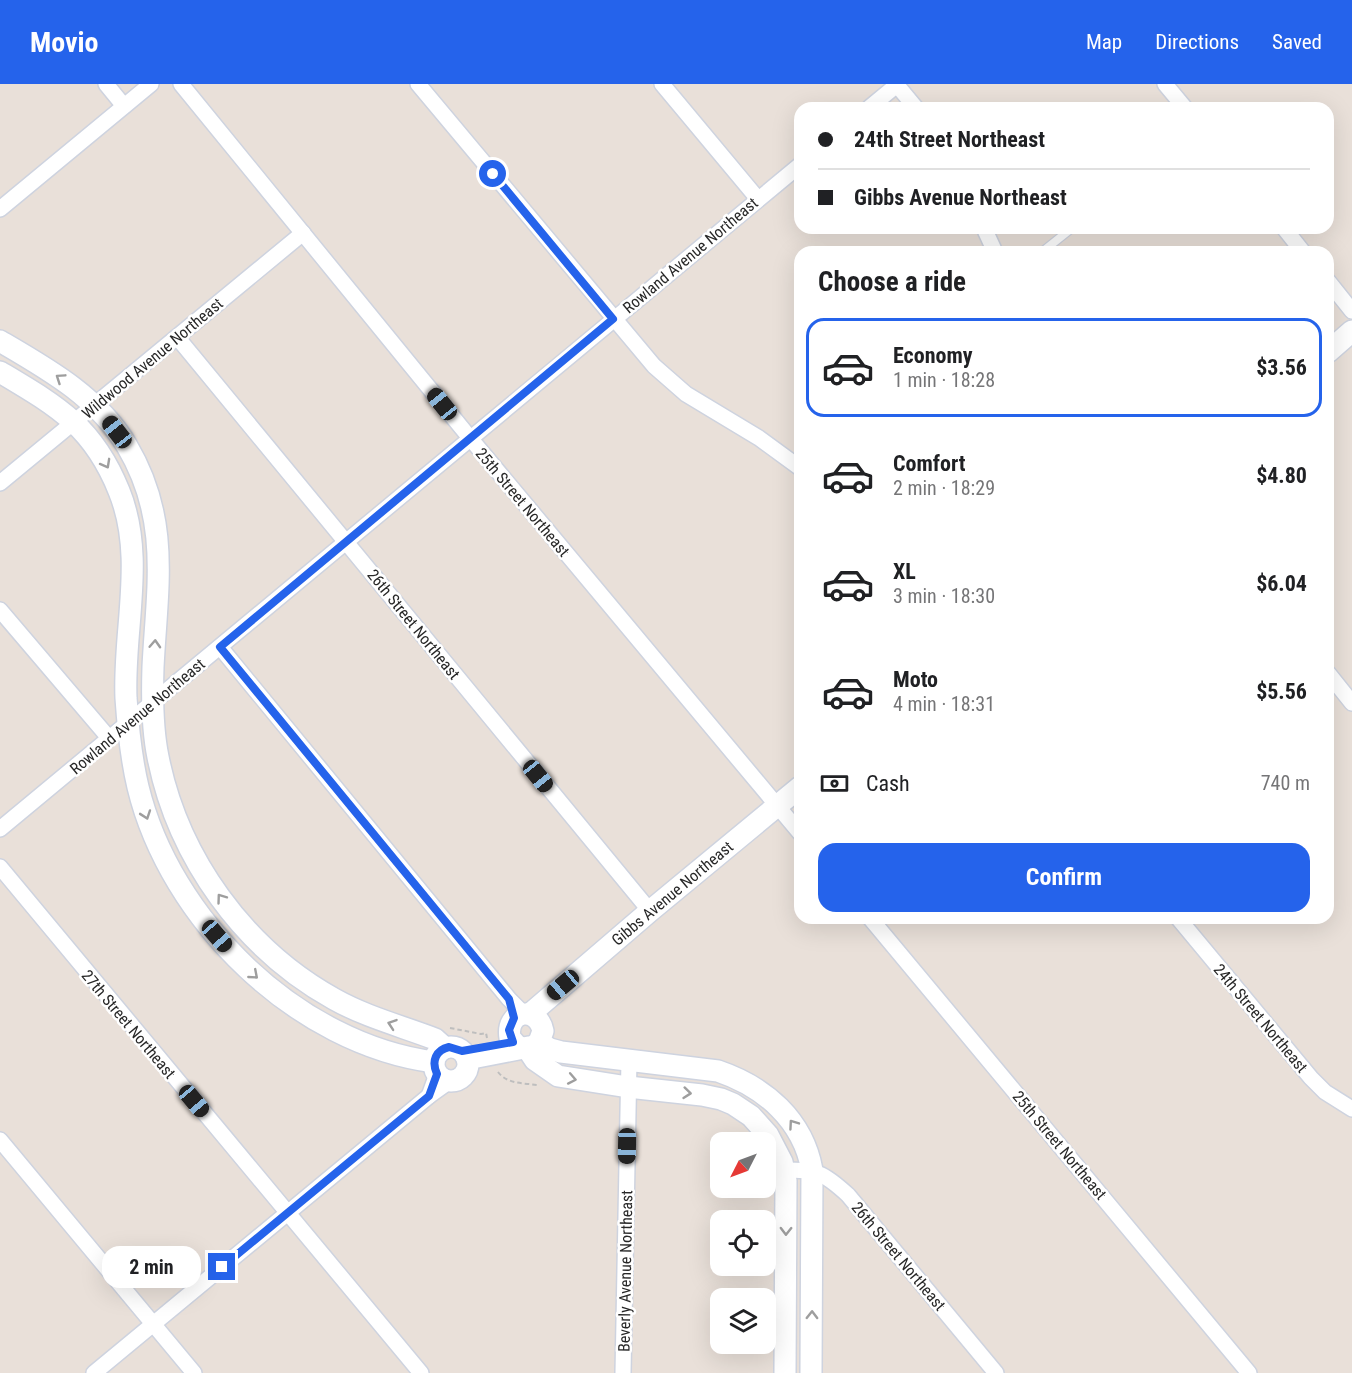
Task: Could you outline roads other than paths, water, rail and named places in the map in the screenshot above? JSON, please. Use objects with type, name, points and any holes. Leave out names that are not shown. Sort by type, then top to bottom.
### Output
[{"type":"street","points":[[106,84],[124,106]]},
{"type":"street","points":[[0,209],[151,84]]},
{"type":"street","name":"25th Street Northeast","points":[[181,84],[470,438],[794,826]]},
{"type":"street","points":[[418,84],[654,366],[686,394],[759,438],[794,464]]},
{"type":"street","points":[[662,84],[758,199]]},
{"type":"street","points":[[876,102],[897,84],[911,102]]},
{"type":"street","points":[[1165,84],[1180,102]]},
{"type":"street","name":"Rowland Avenue Northeast","points":[[0,829],[794,170]]},
{"type":"street","name":"Wildwood Avenue Northeast","points":[[0,483],[303,233]]},
{"type":"street","points":[[1289,234],[1298,246]]},
{"type":"street","points":[[1334,288],[1352,311]]},
{"type":"street","points":[[1334,346],[1352,331]]},
{"type":"street","name":"26th Street Northeast","points":[[177,337],[650,911]]},
{"type":"street","points":[[0,341],[66,382],[95,406],[126,445],[141,474],[153,506],[159,559],[153,702],[159,759],[176,815],[198,864],[219,896],[247,930],[284,965],[333,998],[376,1019],[435,1039],[448,1057]]},
{"type":"street","points":[[0,372],[44,399],[75,422],[92,440],[119,491],[128,522],[132,560],[126,673],[129,722],[138,787],[156,840],[182,890],[205,922],[227,949],[276,993],[319,1021],[377,1048],[411,1058],[448,1057],[525,1045],[555,1051],[718,1071],[753,1086],[772,1100],[797,1129],[812,1170],[812,1373]]},
{"type":"street","points":[[0,610],[109,738]]},
{"type":"street","points":[[220,647],[523,1013],[543,1031],[525,1045]]},
{"type":"street","points":[[1334,680],[1352,703]]},
{"type":"street","name":"Gibbs Avenue Northeast","points":[[523,1013],[546,1000],[794,792]]},
{"type":"street","name":"27th Street Northeast","points":[[0,867],[421,1373]]},
{"type":"street","name":"25th Street Northeast","points":[[875,924],[1249,1373]]},
{"type":"street","name":"24th Street Northeast","points":[[1183,924],[1311,1078],[1325,1092],[1352,1109]]},
{"type":"street","points":[[227,949],[247,930]]},
{"type":"street","points":[[523,1013],[509,1030],[525,1045],[535,1060],[558,1076],[708,1096],[733,1104],[751,1116],[768,1135],[784,1170],[786,1192],[785,1373]]},
{"type":"street","points":[[94,1373],[429,1096],[448,1057]]},
{"type":"street","name":"Beverly Avenue Northeast","points":[[623,1373],[629,1060]]},
{"type":"street","points":[[0,1140],[194,1373]]},
{"type":"street","points":[[784,1170],[812,1170]]},
{"type":"street","name":"26th Street Northeast","points":[[812,1170],[834,1183],[852,1200],[996,1373]]},
{"type":"lane","points":[[1050,246],[1064,234]]}]
